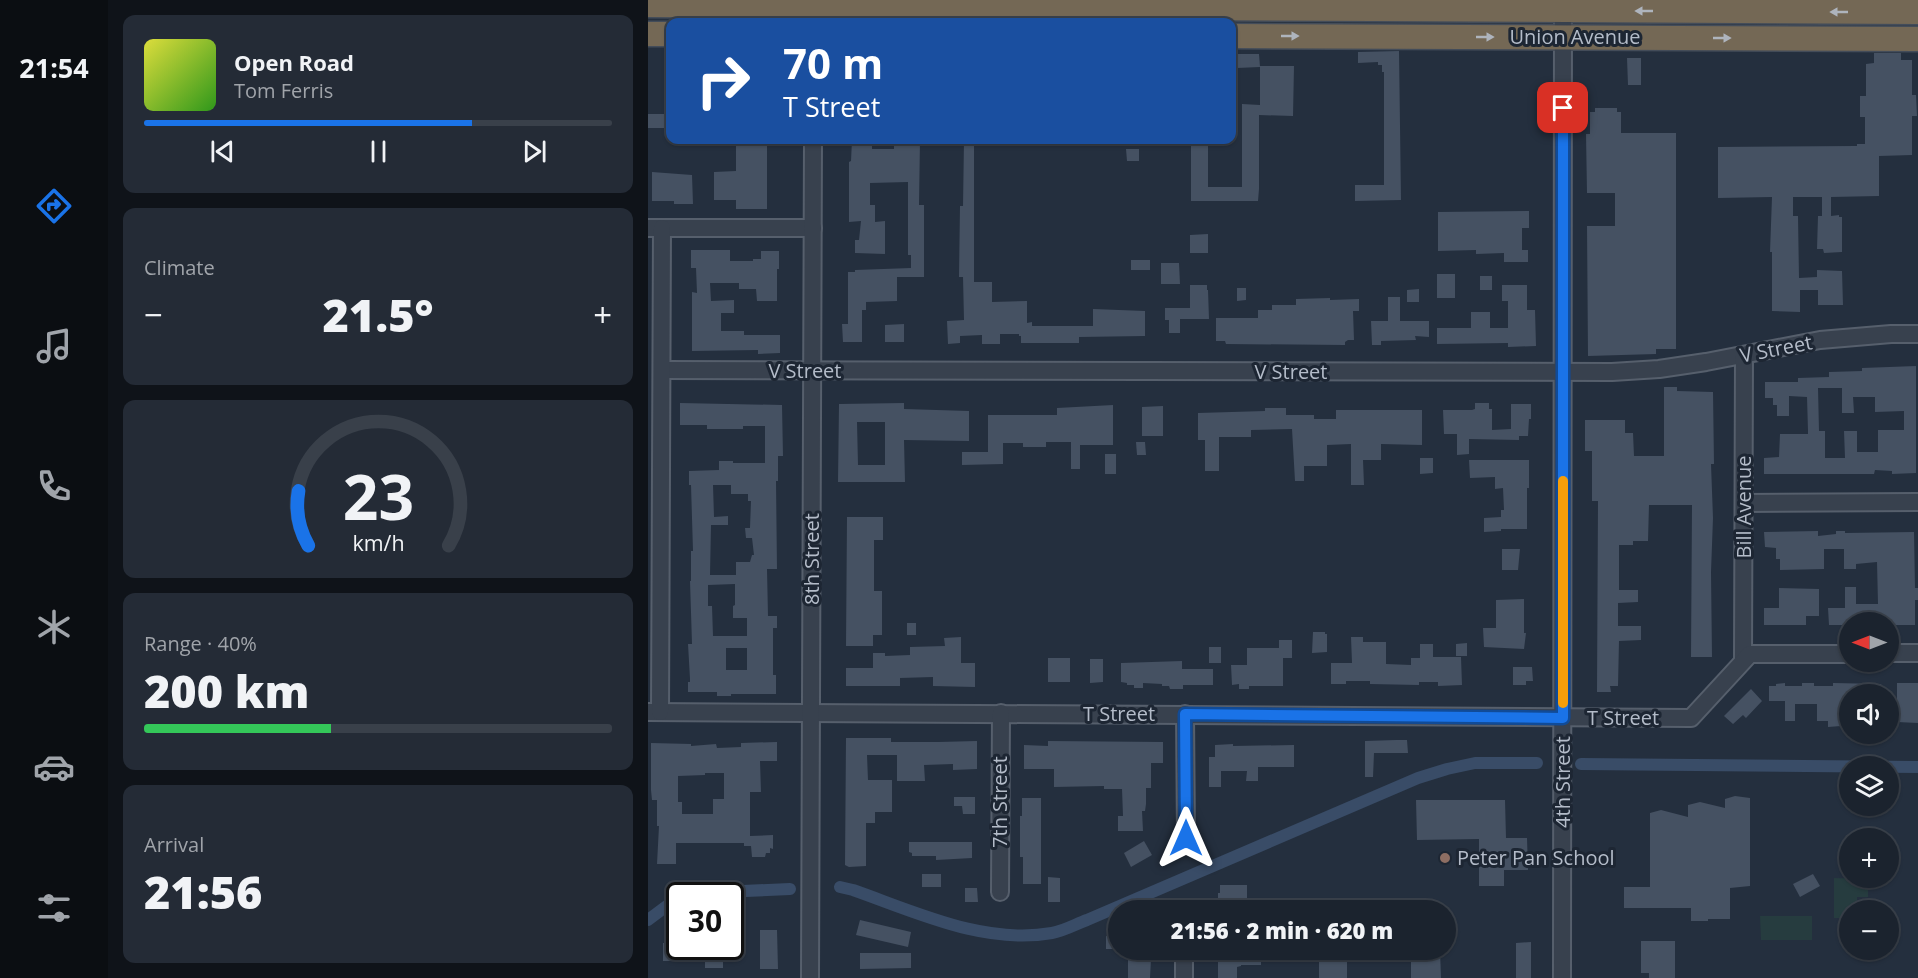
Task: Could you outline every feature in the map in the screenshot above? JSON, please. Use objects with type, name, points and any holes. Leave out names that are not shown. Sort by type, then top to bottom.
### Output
[{"type":"highway","name":"Union Avenue","points":[[919,18],[937,7],[1013,4],[1867,6],[1918,12]]},
{"type":"highway","points":[[648,5],[840,10]]},
{"type":"highway","name":"Union Avenue","points":[[840,10],[899,18]]},
{"type":"highway","points":[[648,34],[666,34]]},
{"type":"highway","name":"Union Avenue","points":[[1236,36],[1918,39]]},
{"type":"street","name":"4th Street","points":[[1562,978],[1563,5]]},
{"type":"street","name":"8th Street","points":[[810,978],[813,144]]},
{"type":"street","points":[[654,712],[662,370],[655,228],[813,228]]},
{"type":"street","name":"V Street","points":[[662,370],[1612,372],[1659,369],[1820,340],[1918,334]]},
{"type":"street","name":"Bill Avenue","points":[[1743,660],[1744,355]]},
{"type":"street","points":[[1744,503],[1918,502]]},
{"type":"street","points":[[1899,653],[1918,653]]},
{"type":"street","points":[[1743,660],[1750,654],[1839,654]]},
{"type":"street","name":"T Street","points":[[654,712],[1691,718],[1743,660]]},
{"type":"street","name":"7th Street","points":[[1000,892],[1001,713]]},
{"type":"street","points":[[1185,714],[1186,838]]},
{"type":"street","points":[[1184,960],[1184,978]]},
{"type":"green space","points":[[1834,878],[1839,878],[1839,888],[1868,888],[1868,897],[1857,897],[1857,900],[1839,900],[1839,918],[1834,918]]},
{"type":"green space","points":[[1760,916],[1812,916],[1812,940],[1761,940]]},
{"type":"building","points":[[1399,51],[1401,200],[1355,201],[1355,185],[1384,185],[1384,72],[1382,72],[1382,65],[1378,65],[1378,62],[1358,63],[1358,52]]},
{"type":"building","points":[[1874,53],[1901,53],[1901,60],[1912,60],[1912,95],[1916,95],[1917,116],[1912,116],[1912,155],[1879,156],[1879,196],[1831,197],[1831,216],[1842,217],[1842,252],[1824,253],[1823,249],[1817,249],[1818,216],[1822,216],[1822,197],[1793,197],[1793,216],[1798,216],[1799,278],[1817,277],[1817,270],[1842,271],[1843,305],[1818,305],[1818,290],[1800,290],[1800,312],[1772,311],[1772,252],[1770,252],[1772,197],[1718,198],[1718,147],[1857,146],[1857,144],[1865,144],[1865,117],[1860,117],[1860,96],[1866,96],[1866,64],[1874,63]]},
{"type":"building","points":[[1237,54],[1259,54],[1260,67],[1237,68]]},
{"type":"building","points":[[1627,58],[1641,58],[1641,85],[1628,85]]},
{"type":"building","points":[[1260,66],[1294,66],[1293,116],[1259,115],[1258,201],[1191,201],[1191,144],[1208,144],[1208,187],[1242,187],[1242,104],[1260,105]]},
{"type":"building","points":[[1595,108],[1617,108],[1617,112],[1621,112],[1621,133],[1676,133],[1676,349],[1656,349],[1656,354],[1588,356],[1587,226],[1615,226],[1615,193],[1587,193],[1586,134],[1590,134],[1590,112],[1595,112]]},
{"type":"building","points":[[648,114],[666,114],[666,128],[648,128]]},
{"type":"building","points":[[736,144],[767,144],[767,209],[736,209],[736,200],[714,200],[714,172],[736,171]]},
{"type":"building","points":[[852,144],[872,144],[872,149],[894,149],[894,144],[920,144],[919,205],[924,205],[924,277],[897,277],[897,301],[866,302],[866,310],[862,310],[862,342],[843,342],[842,324],[848,324],[848,272],[911,268],[911,255],[908,255],[908,182],[870,183],[870,205],[875,205],[875,222],[885,221],[885,254],[855,253],[855,240],[859,240],[861,221],[849,222],[849,162],[851,161]]},
{"type":"building","points":[[964,144],[974,144],[974,282],[992,282],[992,302],[1027,301],[1027,323],[1032,322],[1032,326],[1093,326],[1093,309],[1145,311],[1145,336],[1079,337],[1079,343],[1021,343],[1019,334],[1000,334],[1000,344],[982,344],[982,335],[960,336],[960,343],[948,344],[947,321],[964,320],[963,277],[959,277],[960,206],[963,206]]},
{"type":"building","points":[[1126,149],[1139,149],[1139,161],[1127,161]]},
{"type":"building","points":[[652,172],[692,175],[693,204],[652,201]]},
{"type":"building","points":[[1529,211],[1529,228],[1522,228],[1522,250],[1528,250],[1528,262],[1504,262],[1504,253],[1476,254],[1476,250],[1438,251],[1438,212]]},
{"type":"building","points":[[1208,234],[1208,253],[1190,253],[1190,235]]},
{"type":"building","points":[[691,250],[730,250],[730,261],[753,261],[753,259],[761,259],[761,251],[779,251],[777,301],[757,301],[756,289],[739,289],[739,283],[710,283],[711,301],[734,300],[734,313],[721,313],[721,331],[744,331],[744,335],[780,335],[780,353],[758,354],[758,350],[692,351],[692,292],[697,293],[696,268],[691,268]]},
{"type":"building","points":[[1131,260],[1150,260],[1150,270],[1131,270]]},
{"type":"building","points":[[1161,263],[1179,263],[1180,284],[1161,284]]},
{"type":"building","points":[[1437,274],[1455,274],[1455,298],[1437,298]]},
{"type":"building","points":[[1480,276],[1492,276],[1492,290],[1480,290]]},
{"type":"building","points":[[1190,285],[1207,285],[1209,319],[1180,319],[1180,333],[1169,333],[1169,320],[1165,320],[1165,308],[1190,308]]},
{"type":"building","points":[[1502,285],[1527,285],[1527,310],[1535,310],[1536,346],[1508,347],[1508,343],[1437,344],[1437,328],[1471,328],[1471,312],[1490,312],[1490,328],[1508,328],[1508,301],[1502,301]]},
{"type":"building","points":[[1237,288],[1246,288],[1246,300],[1237,301]]},
{"type":"building","points":[[1419,289],[1419,302],[1407,302],[1407,290]]},
{"type":"building","points":[[1388,297],[1400,297],[1400,321],[1429,321],[1429,337],[1415,336],[1416,340],[1381,341],[1381,345],[1372,345],[1371,321],[1388,321]]},
{"type":"building","points":[[1330,298],[1330,300],[1359,299],[1359,311],[1353,311],[1354,340],[1348,340],[1345,345],[1226,344],[1225,341],[1216,341],[1216,318],[1258,318],[1258,310],[1272,310],[1272,305],[1296,305],[1296,299]]},
{"type":"building","points":[[904,324],[904,342],[885,342],[885,325]]},
{"type":"building","points":[[1916,366],[1916,473],[1892,474],[1892,471],[1875,470],[1874,474],[1764,474],[1764,458],[1779,457],[1780,434],[1808,434],[1807,397],[1789,396],[1789,416],[1777,416],[1777,405],[1773,405],[1773,398],[1765,398],[1765,382],[1798,382],[1798,378],[1829,377],[1829,372],[1862,371],[1862,368]],"holes":[[[1818,388],[1842,388],[1842,413],[1854,413],[1853,397],[1875,397],[1875,412],[1904,411],[1904,430],[1878,430],[1878,452],[1857,452],[1857,431],[1844,431],[1845,458],[1825,458],[1825,431],[1819,431]]]},
{"type":"building","points":[[1664,387],[1677,387],[1677,391],[1713,392],[1712,657],[1691,657],[1692,505],[1649,505],[1648,541],[1633,541],[1633,545],[1619,545],[1619,590],[1638,590],[1638,602],[1618,603],[1618,626],[1641,626],[1641,640],[1619,641],[1618,686],[1610,686],[1611,692],[1597,692],[1598,501],[1592,501],[1592,451],[1585,451],[1585,420],[1625,420],[1625,433],[1633,433],[1634,456],[1664,456]]},
{"type":"building","points":[[680,403],[782,405],[783,456],[778,456],[778,481],[776,481],[777,569],[767,569],[768,616],[777,616],[777,628],[773,628],[773,675],[776,675],[776,694],[717,696],[717,692],[688,692],[690,679],[688,644],[692,644],[690,581],[691,551],[693,551],[689,471],[719,470],[719,461],[765,463],[765,426],[743,426],[743,429],[707,429],[707,425],[680,425]],"holes":[[[713,485],[731,485],[731,494],[748,494],[748,501],[751,501],[750,528],[745,528],[746,538],[752,538],[754,555],[750,562],[736,562],[736,575],[710,575],[711,525],[728,525],[728,516],[714,517]],[[735,584],[733,618],[747,618],[747,636],[713,636],[712,606],[708,606],[708,585]],[[726,648],[747,648],[747,670],[726,670]]]},
{"type":"building","points":[[904,403],[904,409],[969,411],[969,441],[904,440],[905,482],[838,482],[839,404]],"holes":[[[857,422],[885,422],[885,465],[858,465]]]},
{"type":"building","points":[[1475,403],[1489,403],[1489,409],[1492,409],[1492,430],[1511,429],[1511,404],[1531,404],[1528,436],[1519,436],[1519,440],[1469,439],[1469,454],[1457,455],[1457,434],[1444,434],[1443,410],[1472,410],[1475,409]]},
{"type":"building","points":[[1113,405],[1113,445],[1080,445],[1080,469],[1071,469],[1071,442],[1046,442],[1046,447],[1023,447],[1023,443],[1003,443],[1003,464],[962,465],[962,452],[988,452],[988,415],[1057,415],[1057,408]]},
{"type":"building","points":[[1163,406],[1163,436],[1142,436],[1142,407]]},
{"type":"building","points":[[1265,408],[1286,408],[1286,415],[1314,415],[1314,419],[1336,419],[1336,410],[1422,410],[1422,445],[1381,444],[1381,460],[1363,460],[1364,485],[1351,485],[1351,444],[1327,445],[1327,466],[1304,466],[1304,481],[1295,481],[1292,429],[1251,430],[1251,437],[1219,437],[1219,471],[1205,471],[1205,440],[1198,440],[1198,413],[1265,411]]},
{"type":"building","points":[[1136,442],[1145,442],[1146,455],[1137,455]]},
{"type":"building","points":[[1105,454],[1116,454],[1116,474],[1105,474]]},
{"type":"building","points":[[1420,458],[1433,458],[1433,473],[1420,474]]},
{"type":"building","points":[[1469,460],[1529,460],[1527,529],[1501,529],[1501,531],[1484,532],[1484,518],[1501,517],[1501,510],[1504,510],[1503,488],[1495,489],[1495,477],[1470,478]]},
{"type":"building","points":[[847,517],[883,517],[883,540],[874,540],[874,591],[882,591],[882,635],[873,635],[873,646],[846,646]]},
{"type":"building","points":[[1818,531],[1818,536],[1836,534],[1836,531],[1845,531],[1845,533],[1914,532],[1915,588],[1918,588],[1918,600],[1915,600],[1915,625],[1899,625],[1899,612],[1839,612],[1839,625],[1829,625],[1828,608],[1845,608],[1845,587],[1856,587],[1856,604],[1878,604],[1877,562],[1856,564],[1856,569],[1844,569],[1844,549],[1824,549],[1824,569],[1780,570],[1780,559],[1776,559],[1776,548],[1765,547],[1764,532]]},
{"type":"building","points":[[1502,549],[1520,549],[1518,570],[1502,570]]},
{"type":"building","points":[[1779,588],[1819,589],[1819,616],[1806,616],[1806,625],[1764,625],[1764,608],[1779,608]]},
{"type":"building","points":[[1524,599],[1524,633],[1526,633],[1524,649],[1484,647],[1483,628],[1496,628],[1496,600]]},
{"type":"building","points":[[907,623],[916,623],[916,635],[907,635]]},
{"type":"building","points":[[1313,632],[1327,634],[1327,652],[1312,653]]},
{"type":"building","points":[[961,637],[961,663],[975,663],[975,687],[933,686],[933,677],[900,678],[900,686],[846,686],[846,668],[873,668],[873,653],[885,653],[885,656],[910,655],[910,647],[945,646],[944,638]]},
{"type":"building","points":[[1351,637],[1363,637],[1363,642],[1386,642],[1386,664],[1411,665],[1411,658],[1420,658],[1420,644],[1433,644],[1433,657],[1461,657],[1462,685],[1438,686],[1438,682],[1419,682],[1419,685],[1370,684],[1370,681],[1346,681],[1346,684],[1331,684],[1331,663],[1352,663]]},
{"type":"building","points":[[1279,640],[1292,640],[1292,658],[1283,658],[1283,686],[1249,686],[1249,689],[1239,689],[1239,684],[1232,685],[1231,665],[1247,665],[1247,648],[1279,648]]},
{"type":"building","points":[[1467,643],[1467,656],[1456,656],[1456,644]]},
{"type":"building","points":[[1209,647],[1221,647],[1221,663],[1209,663]]},
{"type":"building","points":[[1048,658],[1070,658],[1070,682],[1048,682]]},
{"type":"building","points":[[1090,659],[1103,659],[1103,682],[1090,683]]},
{"type":"building","points":[[1182,661],[1182,669],[1213,669],[1213,685],[1183,685],[1183,689],[1170,689],[1169,686],[1162,686],[1162,684],[1143,683],[1143,688],[1134,688],[1134,685],[1121,682],[1121,663]]},
{"type":"building","points":[[1513,667],[1532,667],[1533,681],[1526,681],[1526,685],[1513,685]]},
{"type":"building","points":[[1802,683],[1814,683],[1814,686],[1833,686],[1833,683],[1881,684],[1839,684],[1839,726],[1828,727],[1828,721],[1817,721],[1817,704],[1795,704],[1795,721],[1785,721],[1785,701],[1769,701],[1769,686],[1776,686],[1776,684],[1802,686]]},
{"type":"building","points":[[1918,683],[1918,723],[1899,722],[1899,684],[1897,684]]},
{"type":"building","points":[[1751,689],[1762,701],[1746,718],[1743,715],[1733,724],[1724,716]]},
{"type":"building","points":[[846,738],[891,738],[891,742],[977,741],[977,769],[953,770],[953,764],[924,765],[925,781],[897,781],[897,755],[867,755],[868,780],[892,780],[892,812],[875,812],[875,823],[866,823],[866,866],[849,867],[845,865]]},
{"type":"building","points":[[1407,740],[1408,753],[1374,753],[1373,777],[1365,777],[1365,741]]},
{"type":"building","points":[[1048,741],[1163,742],[1163,763],[1151,763],[1151,788],[1146,788],[1145,811],[1142,811],[1143,831],[1118,831],[1118,816],[1123,816],[1122,789],[1104,789],[1104,786],[1054,787],[1054,769],[1024,769],[1024,745],[1048,746]]},
{"type":"building","points":[[777,742],[777,761],[760,761],[761,792],[750,792],[750,836],[773,835],[773,849],[770,848],[770,853],[766,853],[765,857],[752,857],[751,846],[744,846],[744,843],[676,843],[676,864],[657,864],[659,826],[657,826],[657,800],[652,800],[651,790],[651,743],[691,744],[691,746],[716,744],[717,748],[741,747],[741,743]],"holes":[[[724,773],[724,799],[713,799],[713,814],[682,814],[682,802],[678,802],[678,776]]]},
{"type":"building","points":[[1233,744],[1233,746],[1294,745],[1294,767],[1258,767],[1258,781],[1246,781],[1247,771],[1221,771],[1221,787],[1209,787],[1209,757],[1215,757],[1215,745]]},
{"type":"building","points":[[1735,796],[1750,798],[1750,886],[1730,888],[1730,919],[1691,921],[1691,908],[1624,908],[1624,887],[1650,887],[1650,813],[1661,810],[1688,817],[1688,805],[1700,802],[1725,808],[1725,799]]},
{"type":"building","points":[[954,797],[975,797],[975,814],[963,814],[962,806],[954,806]]},
{"type":"building","points":[[1022,798],[1041,798],[1041,884],[1023,884],[1023,857],[1020,857]]},
{"type":"building","points":[[1416,800],[1505,800],[1506,838],[1527,838],[1528,870],[1504,870],[1504,886],[1479,886],[1479,839],[1417,840]]},
{"type":"building","points":[[1144,841],[1152,855],[1131,867],[1124,853]]},
{"type":"building","points":[[909,842],[972,842],[972,858],[936,860],[936,856],[912,856],[909,852]]},
{"type":"building","points":[[922,874],[941,874],[941,887],[922,887]]},
{"type":"building","points":[[1813,874],[1820,886],[1800,897],[1793,884]]},
{"type":"building","points":[[1048,877],[1060,878],[1060,902],[1048,902]]},
{"type":"building","points":[[1220,885],[1247,885],[1247,900],[1218,900],[1218,893],[1220,893]]},
{"type":"building","points":[[965,888],[977,888],[978,902],[965,902]]},
{"type":"building","points":[[860,920],[911,932],[908,947],[856,935]]},
{"type":"building","points":[[760,930],[777,930],[778,969],[760,969]]},
{"type":"building","points":[[1106,936],[1108,936],[1108,949],[1106,949]]},
{"type":"building","points":[[1641,941],[1675,941],[1675,978],[1649,978],[1649,973],[1641,973]]},
{"type":"building","points":[[1531,942],[1531,978],[1516,978],[1516,943]]},
{"type":"building","points":[[663,943],[666,943],[666,960],[723,960],[723,968],[705,968],[705,961],[663,961]]},
{"type":"building","points":[[860,953],[911,953],[911,968],[860,969]]},
{"type":"building","points":[[1128,960],[1151,960],[1150,978],[1128,978]]},
{"type":"building","points":[[1218,960],[1261,960],[1261,965],[1237,967],[1237,978],[1218,978]]},
{"type":"building","points":[[1319,960],[1347,960],[1347,978],[1319,978]]},
{"type":"building","points":[[1411,960],[1440,960],[1441,978],[1411,978]]},
{"type":"waterway","points":[[840,887],[951,924],[976,930],[1027,936],[1052,933],[1418,778],[1475,763],[1537,763]]},
{"type":"waterway","points":[[1581,764],[1918,767]]},
{"type":"waterway","points":[[744,891],[790,889]]},
{"type":"waterway","points":[[648,920],[666,906]]},
{"type":"slow traffic","points":[[1563,481],[1563,703]]},
{"type":"place","name":"Peter Pan School","points":[[1445,858]]},
{"type":"route","points":[[1186,838],[1185,714],[1563,718],[1563,108]]}]
